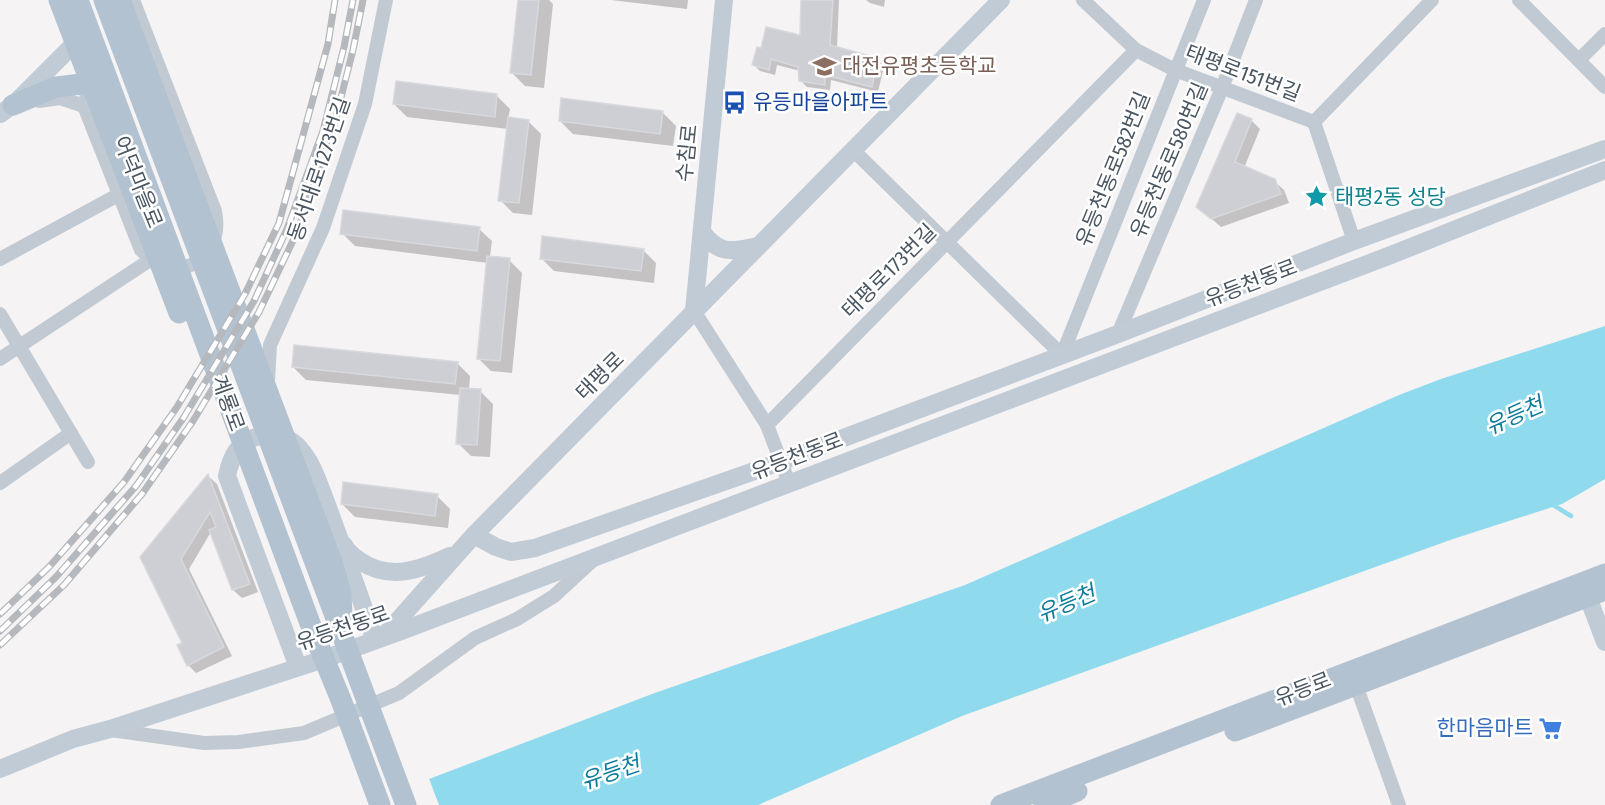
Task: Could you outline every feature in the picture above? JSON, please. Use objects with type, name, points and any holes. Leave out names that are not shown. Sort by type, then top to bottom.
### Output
[{"type":"main road","points":[[59,0],[75,43],[89,94],[300,627],[314,634]]},
{"type":"main road","name":"계룡로","points":[[78,0],[380,805]]},
{"type":"main road","name":"계룡로","points":[[104,0],[406,805]]},
{"type":"main road","points":[[120,0],[333,565],[341,594],[342,617],[338,627]]},
{"type":"main road","name":"수침로","points":[[694,311],[724,0]]},
{"type":"main road","name":"태평로","points":[[379,639],[474,535],[1001,0]]},
{"type":"main road","points":[[6,110],[75,43]]},
{"type":"main road","points":[[6,110],[56,87],[89,94]]},
{"type":"main road","name":"유등천동로","points":[[474,535],[511,552],[535,548],[780,462],[1118,334],[1354,241],[1605,149]]},
{"type":"main road","name":"유등천동로","points":[[0,769],[73,739],[348,651],[1392,255],[1605,170]]},
{"type":"main road","points":[[702,232],[712,245],[731,251],[758,246]]},
{"type":"main road","points":[[298,667],[227,476],[230,461],[240,446],[251,438],[265,434],[278,435],[290,440],[300,448],[312,466],[379,639]]},
{"type":"main road","points":[[336,529],[347,552],[369,567],[386,573],[408,572],[423,568],[457,553]]},
{"type":"main road","name":"유등로","points":[[1044,805],[1356,685],[1592,590],[1605,574]]},
{"type":"main road","points":[[1592,590],[1605,642]]},
{"type":"main road","name":"유등로","points":[[1001,805],[1592,590]]},
{"type":"street","points":[[0,359],[19,345],[156,263],[176,268],[189,266],[201,260],[210,250],[216,238],[215,211],[133,0]]},
{"type":"street","name":"동서대로1273번길","points":[[265,434],[270,345],[322,228],[365,104],[386,0]]},
{"type":"street","name":"태평로151번길","points":[[1083,0],[1136,50],[1175,70],[1314,122],[1432,0]]},
{"type":"street","name":"유등천동로582번길","points":[[1062,355],[1204,0]]},
{"type":"street","name":"유등천동로580번길","points":[[1118,334],[1222,88],[1256,0]]},
{"type":"street","points":[[1519,0],[1605,87]]},
{"type":"street","points":[[1579,60],[1605,34]]},
{"type":"street","name":"태평로173번길","points":[[766,425],[1136,50]]},
{"type":"street","name":"어덕마을로","points":[[89,94],[118,195],[141,250],[156,263]]},
{"type":"street","points":[[1314,122],[1354,241]]},
{"type":"street","points":[[853,150],[1062,355]]},
{"type":"street","points":[[0,259],[118,195]]},
{"type":"street","points":[[694,311],[766,425],[789,483]]},
{"type":"street","points":[[0,314],[88,462]]},
{"type":"street","points":[[0,483],[71,434]]},
{"type":"street","points":[[110,729],[138,735],[204,743],[239,742],[304,733],[399,693],[475,638],[518,619],[554,596],[598,555]]},
{"type":"street","points":[[1356,685],[1399,805]]},
{"type":"water","name":"유등천","points":[[1605,326],[1605,479],[1562,504],[1453,539],[962,716],[758,805],[361,805],[652,694],[965,585],[1399,395],[1441,379]]},
{"type":"pier","points":[[428,776],[439,805],[358,805],[360,802]]},
{"type":"building","points":[[518,0],[539,0],[531,75],[510,73]]},
{"type":"building","points":[[801,0],[833,0],[830,45],[878,58],[872,87],[825,75],[825,85],[799,81],[798,67],[771,59],[769,70],[752,65],[757,47],[761,48],[766,27],[800,35]]},
{"type":"building","points":[[396,81],[497,94],[495,117],[393,104]]},
{"type":"building","points":[[561,98],[663,111],[660,134],[559,121]]},
{"type":"building","points":[[1237,113],[1252,119],[1235,162],[1275,179],[1281,194],[1211,219],[1196,207]]},
{"type":"building","points":[[508,117],[529,120],[519,203],[498,201]]},
{"type":"building","points":[[343,210],[480,227],[477,251],[340,234]]},
{"type":"building","points":[[542,236],[644,249],[641,271],[540,259]]},
{"type":"building","points":[[487,256],[510,258],[500,361],[477,359]]},
{"type":"building","points":[[294,345],[458,362],[455,384],[292,367]]},
{"type":"building","points":[[460,388],[481,389],[477,445],[456,444]]},
{"type":"building","points":[[208,474],[250,584],[232,590],[209,530],[216,527],[210,512],[181,559],[224,647],[187,666],[177,645],[182,643],[140,557]]},
{"type":"building","points":[[343,482],[438,494],[435,516],[341,504]]},
{"type":"waterway","points":[[1550,503],[1571,516]]},
{"type":"railway","points":[[0,614],[49,567],[124,482],[177,407],[245,294],[279,223],[328,44],[335,0]]},
{"type":"railway","points":[[0,631],[56,577],[136,486],[184,417],[254,301],[287,229],[323,131],[353,0]]},
{"type":"railway","points":[[0,645],[64,585],[142,494],[193,421],[259,312],[298,230],[332,133],[363,0]]},
{"type":"place","name":"대전유평초등학교","points":[[824,66]]},
{"type":"place","name":"유등마을아파트","points":[[735,102]]},
{"type":"place","name":"태평2동 성당","points":[[1317,197]]},
{"type":"place","name":"한마음마트","points":[[1551,728]]}]
